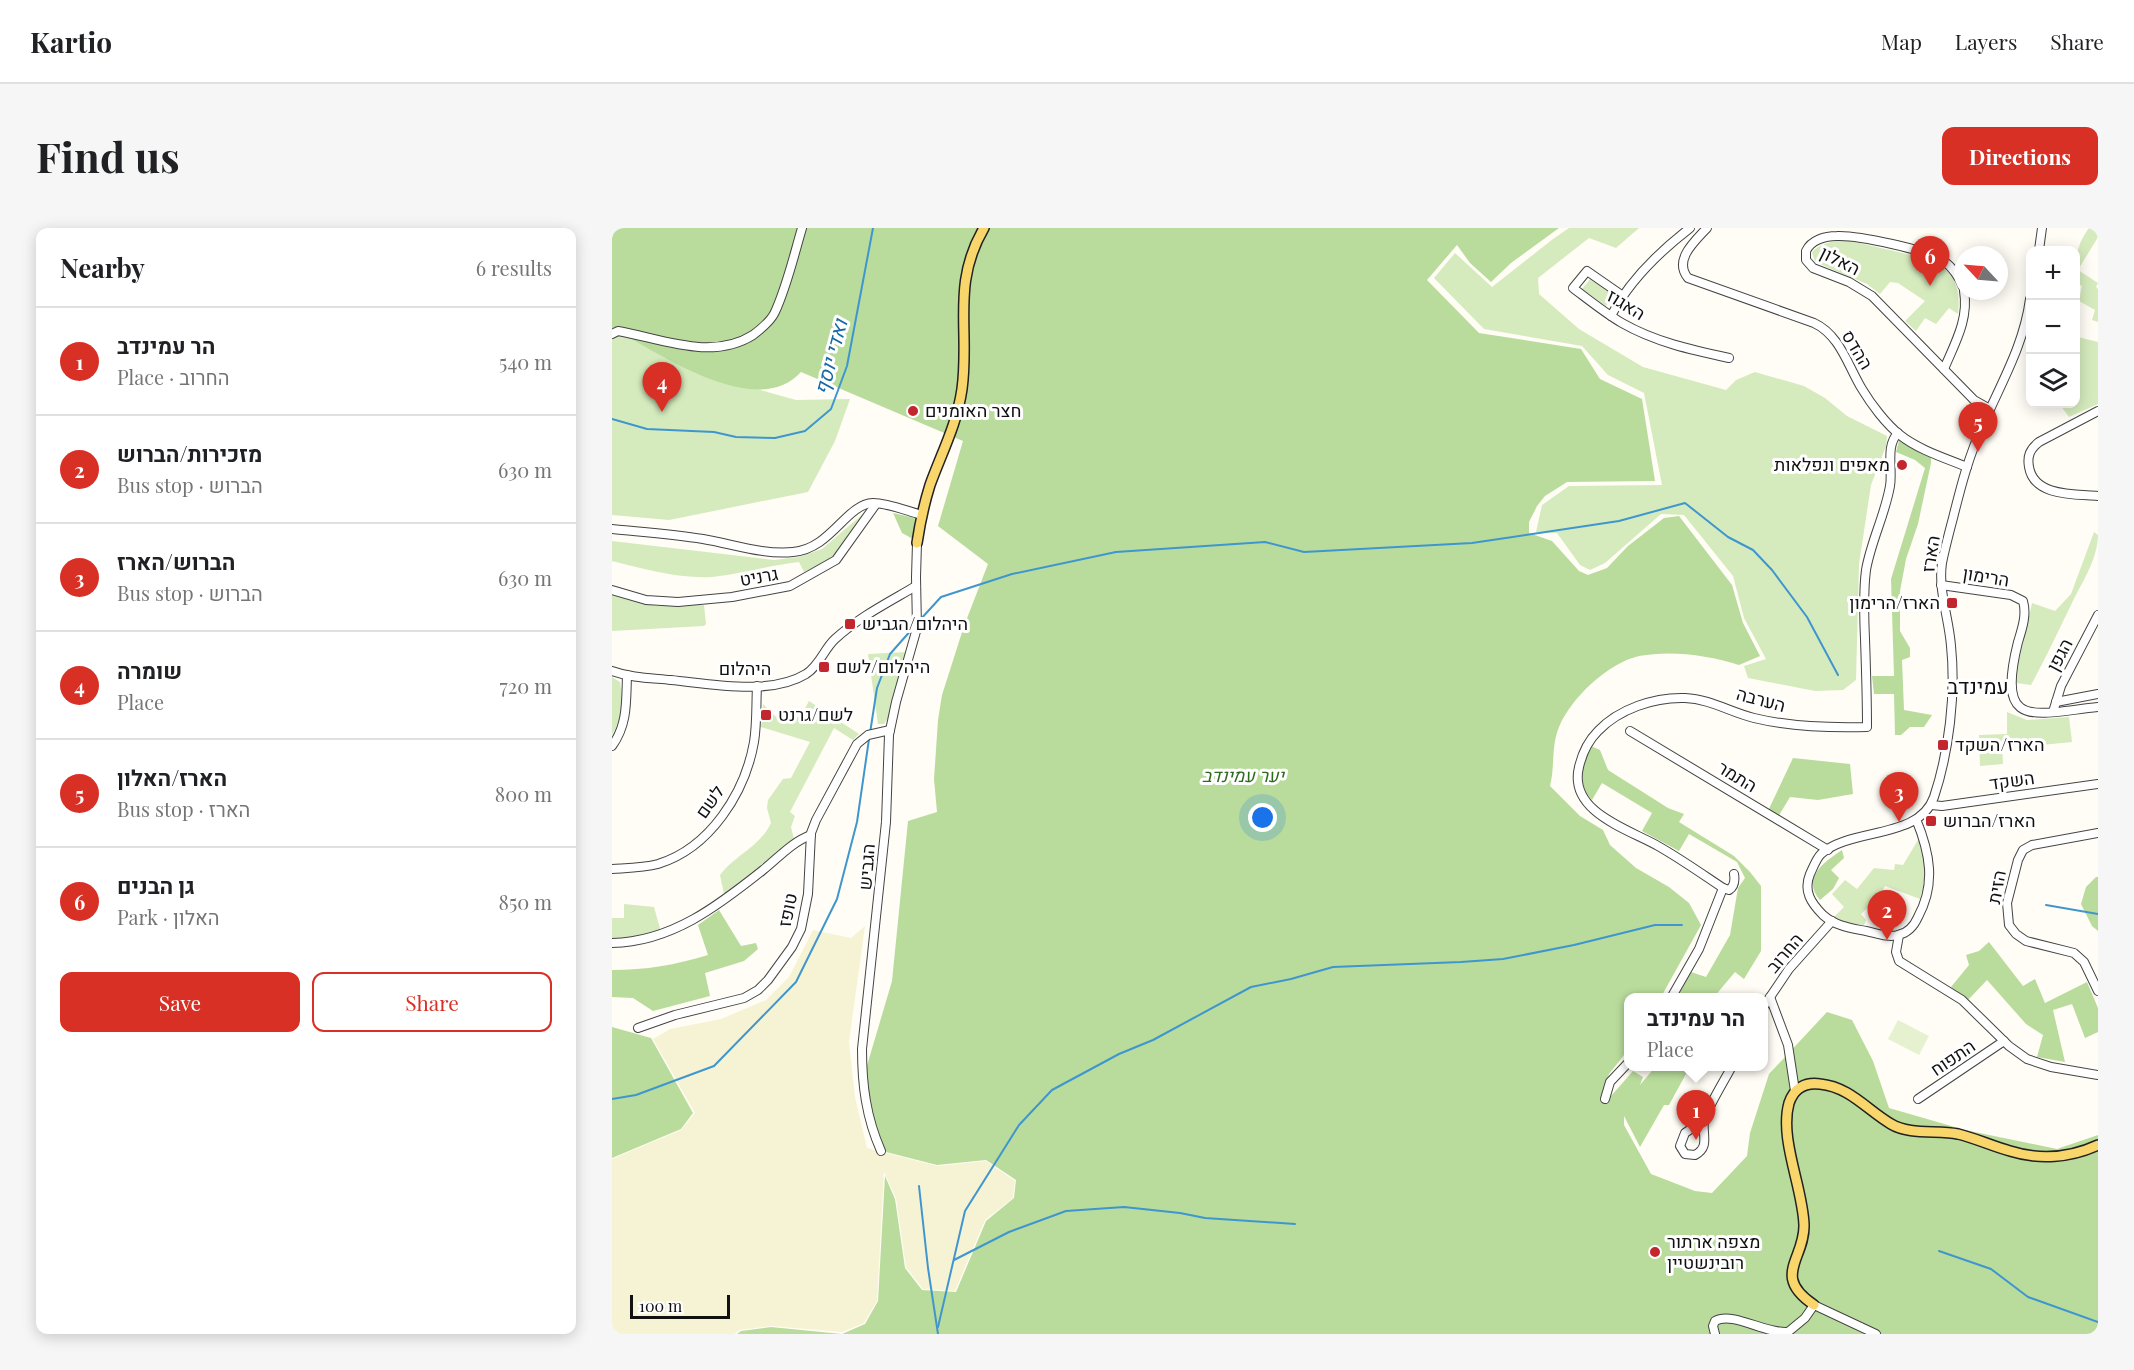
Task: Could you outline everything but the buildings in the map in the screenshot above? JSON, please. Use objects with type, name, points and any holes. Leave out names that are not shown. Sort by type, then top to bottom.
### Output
[{"type":"main road","points":[[917,543],[931,484],[957,417],[964,376],[966,269],[984,228]]},
{"type":"main road","points":[[1814,1305],[1801,1294],[1794,1281],[1792,1270],[1804,1229],[1787,1124],[1790,1101],[1795,1090],[1809,1084],[1837,1088],[1854,1096],[1892,1125],[1905,1129],[1958,1134],[2029,1156],[2043,1158],[2064,1155],[2098,1145]]},
{"type":"street","points":[[612,334],[618,331],[658,341],[715,348],[746,339],[761,329],[775,314],[802,228]]},
{"type":"street","points":[[1611,316],[1623,296],[1651,263],[1690,228]]},
{"type":"street","name":"ההדס","points":[[1707,228],[1690,247],[1683,261],[1683,272],[1688,279],[1814,323],[1826,330],[1834,339],[1863,391],[1898,433],[1935,454],[1966,467]]},
{"type":"street","points":[[2040,246],[2042,228]]},
{"type":"street","name":"האלון","points":[[1954,273],[1950,266],[1935,256],[1865,239],[1842,236],[1826,237],[1811,244],[1805,253],[1807,262],[1813,268],[1850,282],[1872,296],[1974,400],[1990,409]]},
{"type":"street","name":"האגוז","points":[[1623,296],[1587,271],[1573,288],[1633,329],[1661,340],[1729,358]]},
{"type":"street","name":"האלון","points":[[1944,369],[1964,320],[1965,300]]},
{"type":"street","name":"הארז","points":[[1917,819],[1931,805],[1946,748],[1952,684],[1951,647],[1941,585],[1942,561],[1966,467],[2021,341],[2031,300]]},
{"type":"street","points":[[2098,411],[2039,442],[2031,449],[2028,458],[2034,480],[2047,489],[2098,496]]},
{"type":"street","name":"הערבה","points":[[1723,888],[1590,807],[1582,797],[1578,786],[1580,762],[1593,735],[1606,723],[1634,707],[1670,698],[1704,700],[1751,717],[1780,723],[1832,728],[1867,727],[1865,579],[1872,544],[1889,492],[1892,474],[1892,439],[1898,433]]},
{"type":"street","points":[[612,530],[662,534],[769,552],[791,553],[823,542],[858,508],[870,503],[922,515]]},
{"type":"street","name":"גרניט","points":[[612,590],[646,600],[678,602],[721,598],[790,586],[836,560],[876,504]]},
{"type":"street","name":"הגביש","points":[[881,1151],[871,1129],[865,1102],[862,1049],[885,830],[890,730],[898,692],[916,634],[917,543]]},
{"type":"street","name":"הרימון","points":[[1941,585],[2011,595],[2023,602],[2025,617],[2014,665],[2013,696],[2019,708],[2025,712],[2053,712]]},
{"type":"street","name":"היהלום","points":[[612,671],[627,675],[735,686],[786,682],[804,675],[817,665],[838,636],[916,586]]},
{"type":"street","name":"הגפן","points":[[2053,712],[2061,686],[2098,615]]},
{"type":"street","points":[[612,746],[621,730],[624,718],[627,675]]},
{"type":"street","name":"לשם","points":[[612,869],[650,866],[673,858],[696,843],[718,821],[737,791],[750,756],[755,731],[757,686]]},
{"type":"street","points":[[2056,702],[2098,694]]},
{"type":"street","points":[[2053,712],[2098,706]]},
{"type":"street","name":"טופז","points":[[638,1028],[675,1015],[744,998],[758,990],[768,980],[792,947],[802,922],[808,894],[811,835],[816,820],[860,740],[868,735],[890,730]]},
{"type":"street","name":"התמר","points":[[1630,731],[1828,850]]},
{"type":"street","name":"השקד","points":[[1931,805],[1942,806],[2098,784]]},
{"type":"street","points":[[1917,819],[1929,860],[1928,890],[1916,921],[1908,931],[1899,935],[1886,936],[1832,921],[1809,898],[1807,889],[1809,878],[1817,859],[1828,850],[1917,819]]},
{"type":"street","name":"הזית","points":[[2098,833],[2032,845],[2023,850],[2018,860],[2006,912],[2009,925],[2021,938],[2081,957],[2098,991]]},
{"type":"street","points":[[612,943],[653,938],[678,928],[717,904],[792,845],[811,835]]},
{"type":"street","points":[[1674,993],[1697,954],[1723,888],[1729,890],[1733,887],[1734,874]]},
{"type":"street","name":"החרוב","points":[[1768,1000],[1789,969],[1832,921]]},
{"type":"street","points":[[1899,935],[1896,952],[1899,961],[1957,996],[2020,1055],[2034,1062],[2098,1074]]},
{"type":"street","points":[[1770,997],[1788,1045],[1795,1090]]},
{"type":"street","name":"התפוח","points":[[1918,1100],[2004,1041]]},
{"type":"street","points":[[1605,1098],[1610,1082],[1624,1068]]},
{"type":"street","points":[[1704,1120],[1705,1141],[1702,1149],[1695,1155],[1685,1154],[1680,1148],[1683,1136],[1704,1120],[1729,1071]]},
{"type":"street","points":[[1715,1334],[1713,1326],[1715,1321],[1724,1318],[1767,1330],[1788,1332],[1805,1318],[1814,1305],[1876,1334]]},
{"type":"shaded area","points":[[865,926],[849,1042],[855,1097],[867,1148],[937,1166],[986,1161],[1015,1181],[1013,1198],[985,1220],[955,1291],[923,1289],[906,1267],[896,1198],[884,1172],[877,1301],[864,1323],[842,1332],[771,1326],[740,1330],[734,1334],[612,1334],[612,1159],[681,1130],[695,1113],[653,1039],[670,1029],[721,1019],[766,1000],[789,977],[813,930],[851,938]]},
{"type":"green space","name":"יער עמינדב","points":[[612,228],[1559,228],[1511,263],[1491,282],[1470,263],[1457,245],[1427,280],[1479,333],[1581,349],[1600,379],[1642,399],[1655,481],[1567,482],[1545,496],[1537,506],[1529,522],[1529,533],[1552,541],[1579,571],[1588,575],[1607,568],[1628,546],[1664,518],[1679,516],[1732,585],[1743,623],[1760,656],[1739,665],[1702,656],[1677,654],[1651,654],[1627,660],[1592,683],[1572,705],[1559,727],[1550,786],[1580,816],[1603,830],[1610,845],[1636,868],[1669,887],[1689,903],[1701,925],[1663,993],[1624,993],[1624,1055],[1609,1074],[1606,1094],[1611,1096],[1633,1071],[1643,1077],[1640,1085],[1652,1071],[1687,1072],[1669,1105],[1664,1105],[1640,1147],[1624,1116],[1624,1125],[1651,1174],[1695,1191],[1712,1193],[1747,1156],[1750,1133],[1769,1074],[1827,1012],[1852,1020],[1873,1061],[1889,1108],[1965,1130],[2057,1149],[2098,1135],[2098,1334],[842,1334],[865,1324],[878,1301],[885,1176],[895,1199],[905,1268],[922,1290],[956,1292],[986,1221],[1014,1198],[1016,1180],[986,1160],[937,1165],[886,1152],[873,1123],[866,1069],[892,981],[908,821],[937,812],[934,779],[942,695],[964,626],[988,564],[938,526],[963,441],[801,372],[782,385],[759,389],[733,386],[679,365],[612,328]]},
{"type":"green space","points":[[1569,228],[1639,228],[1616,248],[1589,238],[1538,278],[1539,294],[1579,329],[1643,367],[1726,390],[1736,380],[1755,372],[1804,386],[1825,398],[1847,416],[1887,436],[1886,446],[1871,485],[1859,564],[1856,680],[1843,690],[1815,691],[1748,678],[1744,666],[1766,659],[1744,618],[1733,576],[1684,515],[1661,514],[1605,563],[1590,570],[1580,565],[1557,533],[1536,532],[1542,505],[1569,486],[1662,485],[1644,393],[1608,375],[1582,346],[1484,329],[1434,278],[1455,253],[1492,287]]},
{"type":"green space","points":[[2089,228],[2098,228],[2098,237],[2080,267],[2079,246]]},
{"type":"green space","points":[[1846,240],[1929,259],[1938,264],[1954,281],[1954,300],[1958,300],[1958,314],[1949,308],[1936,324],[1925,318],[1916,331],[1905,321],[1925,301],[1898,283],[1890,282],[1880,294],[1867,284],[1815,262],[1812,252],[1815,249]]},
{"type":"green space","points":[[2080,271],[2098,283],[2096,287],[2098,289],[2098,322],[2092,320],[2095,310],[2080,302],[2082,286],[2080,285]]},
{"type":"green space","points":[[1591,278],[1614,295],[1606,306],[1582,289]]},
{"type":"green space","points":[[612,321],[710,376],[796,400],[850,399],[835,441],[808,492],[669,520],[612,515]]},
{"type":"green space","points":[[2080,338],[2098,342],[2098,404],[2069,417],[2062,408],[2080,408]]},
{"type":"green space","points":[[1899,441],[1931,456],[1918,524],[1906,559],[1900,591],[1900,631],[1910,648],[1910,657],[1902,660],[1904,710],[1932,715],[1924,727],[1910,727],[1901,735],[1895,735],[1894,694],[1874,694],[1872,676],[1894,676],[1891,579],[1925,468],[1915,460],[1896,452]]},
{"type":"green space","points":[[893,513],[915,518],[913,539],[902,533]]},
{"type":"green space","points":[[863,514],[836,553],[827,561],[804,572],[799,562],[723,576],[700,577],[662,573],[612,561],[612,541],[774,560],[799,557],[822,549]]},
{"type":"green space","points":[[2094,532],[2098,535],[2092,562],[2031,685],[2016,683],[2032,603],[2055,611],[2071,594]]},
{"type":"green space","points":[[612,594],[656,606],[704,605],[706,624],[704,626],[612,631]]},
{"type":"green space","points":[[908,652],[893,695],[888,718],[884,724],[878,724],[868,654]]},
{"type":"green space","points":[[612,677],[620,682],[622,703],[620,716],[612,735]]},
{"type":"green space","points":[[809,701],[859,734],[853,740],[834,728],[790,812],[795,816],[791,827],[794,839],[724,894],[720,875],[754,845],[766,831],[771,823],[767,808],[768,800],[783,779],[791,778],[810,742],[761,727],[763,704],[776,717],[792,722],[803,712]]},
{"type":"green space","points":[[2007,712],[2027,720],[2069,717],[2072,742],[2041,745],[2032,741],[2002,744],[2003,764],[1980,766],[1979,735],[2007,734]]},
{"type":"green space","points":[[1591,746],[1600,750],[1608,770],[1668,808],[1684,814],[1679,822],[1734,856],[1761,886],[1761,951],[1744,979],[1735,972],[1717,993],[1679,993],[1691,972],[1706,977],[1730,935],[1738,888],[1745,878],[1737,862],[1689,834],[1679,851],[1642,831],[1652,813],[1602,783],[1592,800],[1584,786],[1584,767]]},
{"type":"green space","points":[[1793,758],[1850,764],[1853,794],[1818,800],[1790,797],[1778,817],[1768,811]]},
{"type":"green space","points":[[1918,840],[1925,862],[1920,899],[1885,886],[1878,898],[1861,914],[1866,920],[1864,925],[1832,919],[1844,907],[1832,894],[1845,880],[1857,889],[1874,868],[1894,870],[1895,864],[1903,865]]},
{"type":"green space","points":[[1842,850],[1844,858],[1831,870],[1839,878],[1833,889],[1820,900],[1813,885],[1817,871]]},
{"type":"green space","points":[[2098,877],[2098,931],[2092,926],[2081,904],[2086,887]]},
{"type":"green space","points":[[624,904],[654,907],[661,932],[612,939],[612,918],[624,918]]},
{"type":"green space","points":[[719,910],[741,946],[756,943],[758,949],[744,961],[705,973],[710,996],[653,1011],[633,998],[612,997],[612,970],[660,966],[708,955],[698,925]]},
{"type":"green space","points":[[1989,942],[2023,986],[2035,979],[2045,1003],[2087,982],[2098,1008],[2098,1032],[2085,1038],[2072,1004],[2053,1010],[2065,1062],[2037,1057],[2043,1035],[2026,1024],[1987,980],[1967,1001],[1951,987],[1969,965],[1966,955],[1979,951]]},
{"type":"green space","points":[[1898,1020],[1929,1036],[1919,1055],[1888,1039]]},
{"type":"green space","points":[[612,1027],[651,1038],[693,1113],[681,1129],[612,1158]]},
{"type":"green space","points":[[771,1327],[842,1334],[737,1334],[741,1331]]},
{"type":"waterway","name":"ואדי יוסף","points":[[612,419],[647,429],[714,432],[736,437],[775,438],[805,431],[831,409],[847,366],[873,228]]},
{"type":"waterway","points":[[919,621],[941,597],[1012,574],[1116,552],[1265,542],[1304,552],[1472,543],[1619,521],[1685,503],[1728,537],[1753,550],[1772,570],[1807,617],[1838,675]]},
{"type":"waterway","points":[[870,733],[877,688],[890,654],[913,628]]},
{"type":"waterway","points":[[612,1099],[636,1095],[714,1066],[796,982],[837,899],[857,822],[869,739]]},
{"type":"waterway","points":[[2046,905],[2098,914]]},
{"type":"waterway","points":[[938,1327],[965,1211],[1019,1125],[1052,1090],[1119,1054],[1153,1040],[1251,987],[1333,967],[1503,959],[1574,945],[1655,925],[1682,925]]},
{"type":"waterway","points":[[919,1186],[938,1334]]},
{"type":"waterway","points":[[954,1260],[1009,1232],[1066,1211],[1124,1207],[1205,1218],[1295,1224]]},
{"type":"waterway","points":[[1939,1251],[1991,1269],[2028,1297],[2098,1322]]},
{"type":"place","name":"גן הבנים","points":[[1930,286]]},
{"type":"place","name":"חצר האומנים","points":[[913,411]]},
{"type":"place","name":"שומרה","points":[[662,412]]},
{"type":"place","name":"הארז/האלון","points":[[1978,452]]},
{"type":"place","name":"מאפים ונפלאות","points":[[1902,465]]},
{"type":"place","name":"הארז/הרימון","points":[[1952,603]]},
{"type":"place","name":"היהלום/הגביש","points":[[850,624]]},
{"type":"place","name":"היהלום/לשם","points":[[824,667]]},
{"type":"place","name":"לשם/גרנט","points":[[766,715]]},
{"type":"place","name":"הארז/השקד","points":[[1943,745]]},
{"type":"place","name":"הארז/הברוש","points":[[1931,821]]},
{"type":"place","name":"הברוש/הארז","points":[[1899,822]]},
{"type":"place","name":"מזכירות/הברוש","points":[[1887,940]]},
{"type":"place","name":"הר עמינדב","points":[[1696,1140]]},
{"type":"place","name":"מצפה ארתור רובינשטיין","points":[[1655,1252]]},
{"type":"district","name":"עמינדב","points":[[1978,687]]}]
